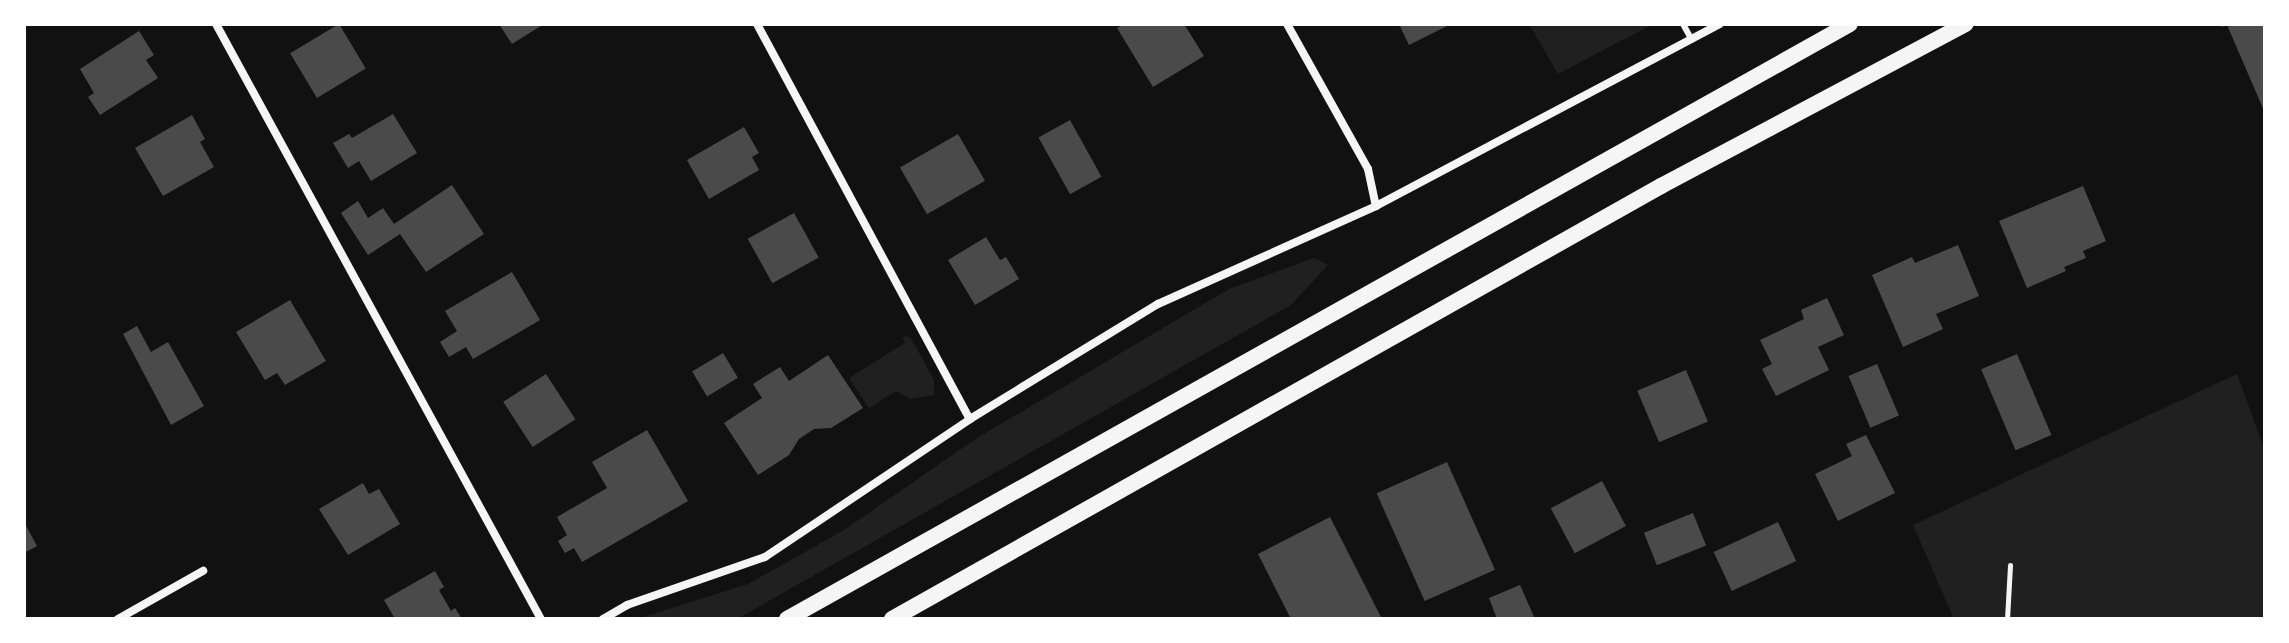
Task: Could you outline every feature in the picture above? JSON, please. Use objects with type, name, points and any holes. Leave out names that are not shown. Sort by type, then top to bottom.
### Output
[{"type":"main road","points":[[787,619],[1850,24]]},
{"type":"main road","points":[[892,619],[1661,186],[1966,24]]},
{"type":"street","points":[[216,24],[541,619]]},
{"type":"street","points":[[757,24],[970,419]]},
{"type":"street","points":[[1287,24],[1368,169],[1376,206]]},
{"type":"street","points":[[603,619],[627,605],[765,557],[970,419],[1158,304],[1376,206],[1720,24]]},
{"type":"street","points":[[118,619],[203,571]]},
{"type":"lane","points":[[1683,24],[1692,40]]},
{"type":"path","points":[[2007,619],[2010,565]]},
{"type":"shaded area","points":[[1529,24],[1653,24],[1558,74]]},
{"type":"shaded area","points":[[1314,258],[1328,265],[1291,305],[737,619],[637,619],[748,584],[844,530],[977,438],[1229,289]]},
{"type":"shaded area","points":[[902,338],[911,338],[934,380],[934,395],[910,399],[896,391],[869,408],[849,378],[905,343]]},
{"type":"shaded area","points":[[2237,374],[2265,451],[2265,619],[1954,619],[1913,525]]},
{"type":"building","points":[[339,24],[366,69],[317,98],[290,53]]},
{"type":"building","points":[[499,24],[544,24],[512,44]]},
{"type":"building","points":[[1124,24],[1184,24],[1204,56],[1153,87],[1117,28]]},
{"type":"building","points":[[1399,24],[1451,24],[1409,45]]},
{"type":"building","points":[[2221,24],[2265,24],[2265,113],[2227,25],[2222,27]]},
{"type":"building","points":[[139,31],[154,55],[146,60],[158,78],[100,115],[88,97],[94,93],[80,69]]},
{"type":"building","points":[[393,114],[417,153],[371,181],[359,161],[348,168],[333,143],[349,134],[352,138]]},
{"type":"building","points":[[192,115],[205,139],[200,142],[214,167],[163,196],[135,148]]},
{"type":"building","points":[[1070,120],[1102,177],[1070,194],[1039,137]]},
{"type":"building","points":[[744,127],[759,153],[752,157],[759,170],[709,199],[687,160]]},
{"type":"building","points":[[958,134],[985,181],[927,214],[900,168]]},
{"type":"building","points":[[452,185],[484,234],[426,272],[400,234],[368,255],[341,213],[358,201],[368,218],[383,208],[394,224]]},
{"type":"building","points":[[2083,186],[2106,241],[2083,251],[2086,258],[2064,267],[2066,271],[2027,288],[1999,221]]},
{"type":"building","points":[[794,213],[819,258],[772,283],[748,239]]},
{"type":"building","points":[[986,237],[1000,260],[1006,257],[1019,279],[975,305],[948,260]]},
{"type":"building","points":[[1958,245],[1979,296],[1936,314],[1943,329],[1903,347],[1872,275],[1912,257],[1915,263]]},
{"type":"building","points":[[512,272],[540,320],[473,359],[466,347],[449,357],[440,342],[457,331],[445,311]]},
{"type":"building","points":[[1827,298],[1844,335],[1818,347],[1829,370],[1776,396],[1762,369],[1772,364],[1760,340],[1804,319],[1801,310]]},
{"type":"building","points":[[290,300],[326,361],[285,385],[277,373],[265,380],[236,332]]},
{"type":"building","points":[[137,326],[151,352],[168,342],[204,406],[171,425],[123,334]]},
{"type":"building","points":[[723,353],[738,378],[707,396],[692,372]]},
{"type":"building","points":[[2017,354],[2051,435],[2015,450],[1981,369]]},
{"type":"building","points":[[828,355],[863,408],[831,428],[814,429],[799,439],[789,455],[758,475],[724,423],[762,398],[753,384],[780,367],[789,381]]},
{"type":"building","points":[[1877,364],[1899,416],[1870,428],[1848,376]]},
{"type":"building","points":[[1686,370],[1708,422],[1659,442],[1637,391]]},
{"type":"building","points":[[546,374],[575,419],[533,447],[503,402]]},
{"type":"building","points":[[647,430],[688,501],[582,562],[574,548],[565,553],[558,541],[567,535],[557,517],[607,488],[592,462]]},
{"type":"building","points":[[1866,435],[1895,493],[1838,521],[1815,474],[1852,456],[1846,444]]},
{"type":"building","points":[[1447,462],[1495,570],[1425,601],[1377,493]]},
{"type":"building","points":[[1602,481],[1626,526],[1575,553],[1551,508]]},
{"type":"building","points":[[363,483],[369,494],[379,489],[400,524],[348,555],[319,509]]},
{"type":"building","points":[[1693,513],[1706,545],[1657,565],[1644,533]]},
{"type":"building","points":[[1330,517],[1382,619],[1291,619],[1258,554]]},
{"type":"building","points":[[24,522],[37,546],[24,553]]},
{"type":"building","points":[[1778,522],[1796,561],[1732,591],[1714,552]]},
{"type":"building","points":[[435,571],[444,587],[439,590],[451,611],[455,608],[462,619],[395,619],[384,600]]},
{"type":"building","points":[[1520,585],[1535,619],[1497,619],[1489,598]]}]
